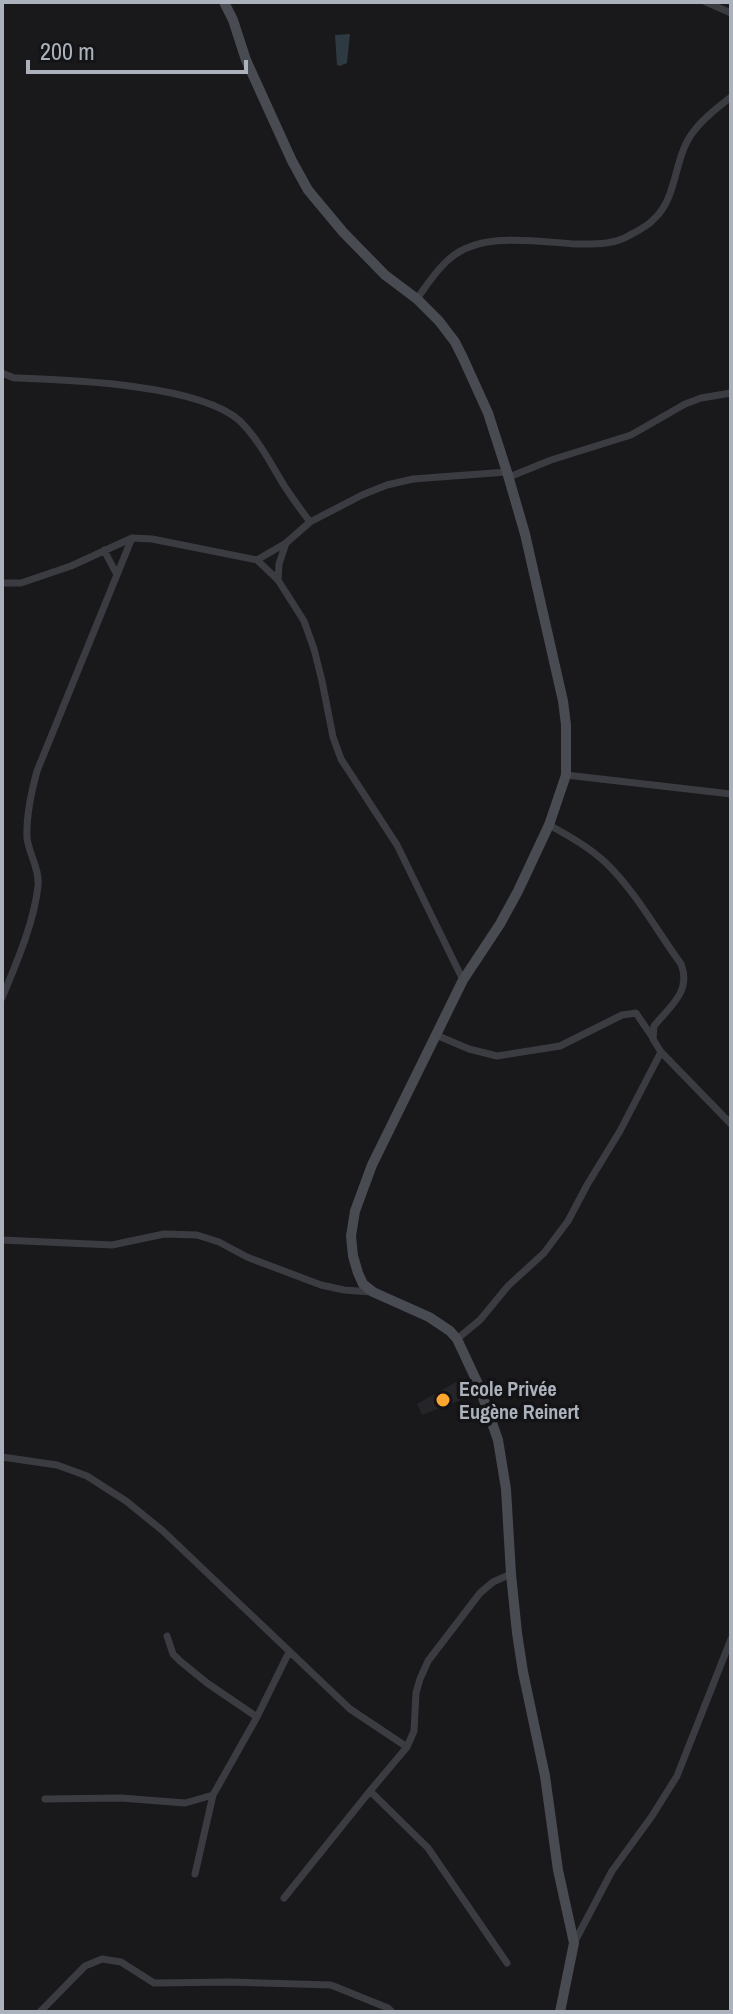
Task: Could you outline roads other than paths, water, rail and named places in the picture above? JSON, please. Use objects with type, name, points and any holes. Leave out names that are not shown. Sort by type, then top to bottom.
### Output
[{"type":"street","points":[[224,2],[246,60],[308,190],[343,232],[385,275],[417,299],[455,342],[488,413],[508,474],[558,671],[566,725],[566,775],[549,825],[500,924],[463,980],[372,1165],[355,1211],[351,1236],[353,1256],[363,1284],[373,1292],[429,1317],[457,1339],[479,1386],[498,1440],[506,1489],[511,1574],[523,1672],[574,1943]]},
{"type":"street","points":[[706,2],[731,13]]},
{"type":"street","points":[[417,299],[447,260],[458,251],[478,245],[518,239],[599,244],[627,237],[660,213],[691,134],[731,97]]},
{"type":"street","points":[[2,373],[14,378],[90,381],[147,389],[216,406],[243,424],[264,450],[310,522]]},
{"type":"street","points":[[257,560],[286,543],[310,522],[387,485],[413,479],[508,474],[631,435],[701,398],[731,393]]},
{"type":"street","points":[[2,998],[23,946],[39,884],[27,842],[28,811],[37,771],[132,538]]},
{"type":"street","points":[[2,583],[21,583],[71,566],[132,538],[152,539],[257,560],[278,580],[304,621],[314,649],[333,737],[341,759],[397,845],[463,980]]},
{"type":"street","points":[[278,580],[279,564],[286,543]]},
{"type":"street","points":[[104,550],[116,573]]},
{"type":"street","points":[[566,775],[731,794]]},
{"type":"street","points":[[549,825],[582,843],[607,864],[681,964],[684,983],[671,1007],[654,1026],[653,1039]]},
{"type":"street","points":[[436,1035],[469,1049],[497,1056],[560,1046],[622,1015],[636,1013],[661,1052],[731,1124]]},
{"type":"street","points":[[457,1339],[480,1320],[508,1286],[544,1253],[568,1221],[661,1052]]},
{"type":"street","points":[[2,1240],[112,1245],[164,1234],[197,1235],[321,1285],[373,1292]]},
{"type":"street","points":[[2,1457],[57,1465],[87,1476],[126,1501],[163,1531],[350,1709],[407,1747]]},
{"type":"street","points":[[284,1898],[407,1747],[414,1731],[416,1693],[428,1661],[480,1593],[493,1582],[511,1574]]},
{"type":"street","points":[[167,1636],[173,1654],[180,1661],[257,1717]]},
{"type":"street","points":[[560,2012],[574,1943],[612,1871],[677,1776],[731,1639]]},
{"type":"street","points":[[195,1874],[213,1795],[289,1652]]},
{"type":"street","points":[[370,1791],[428,1848],[507,1963]]},
{"type":"street","points":[[45,1799],[121,1798],[185,1803],[213,1795]]},
{"type":"street","points":[[40,2012],[85,1966],[102,1959],[121,1962],[154,1983],[331,1985],[392,2012]]},
{"type":"place","name":"Ecole Privée Eugène Reinert","points":[[443,1400]]}]
